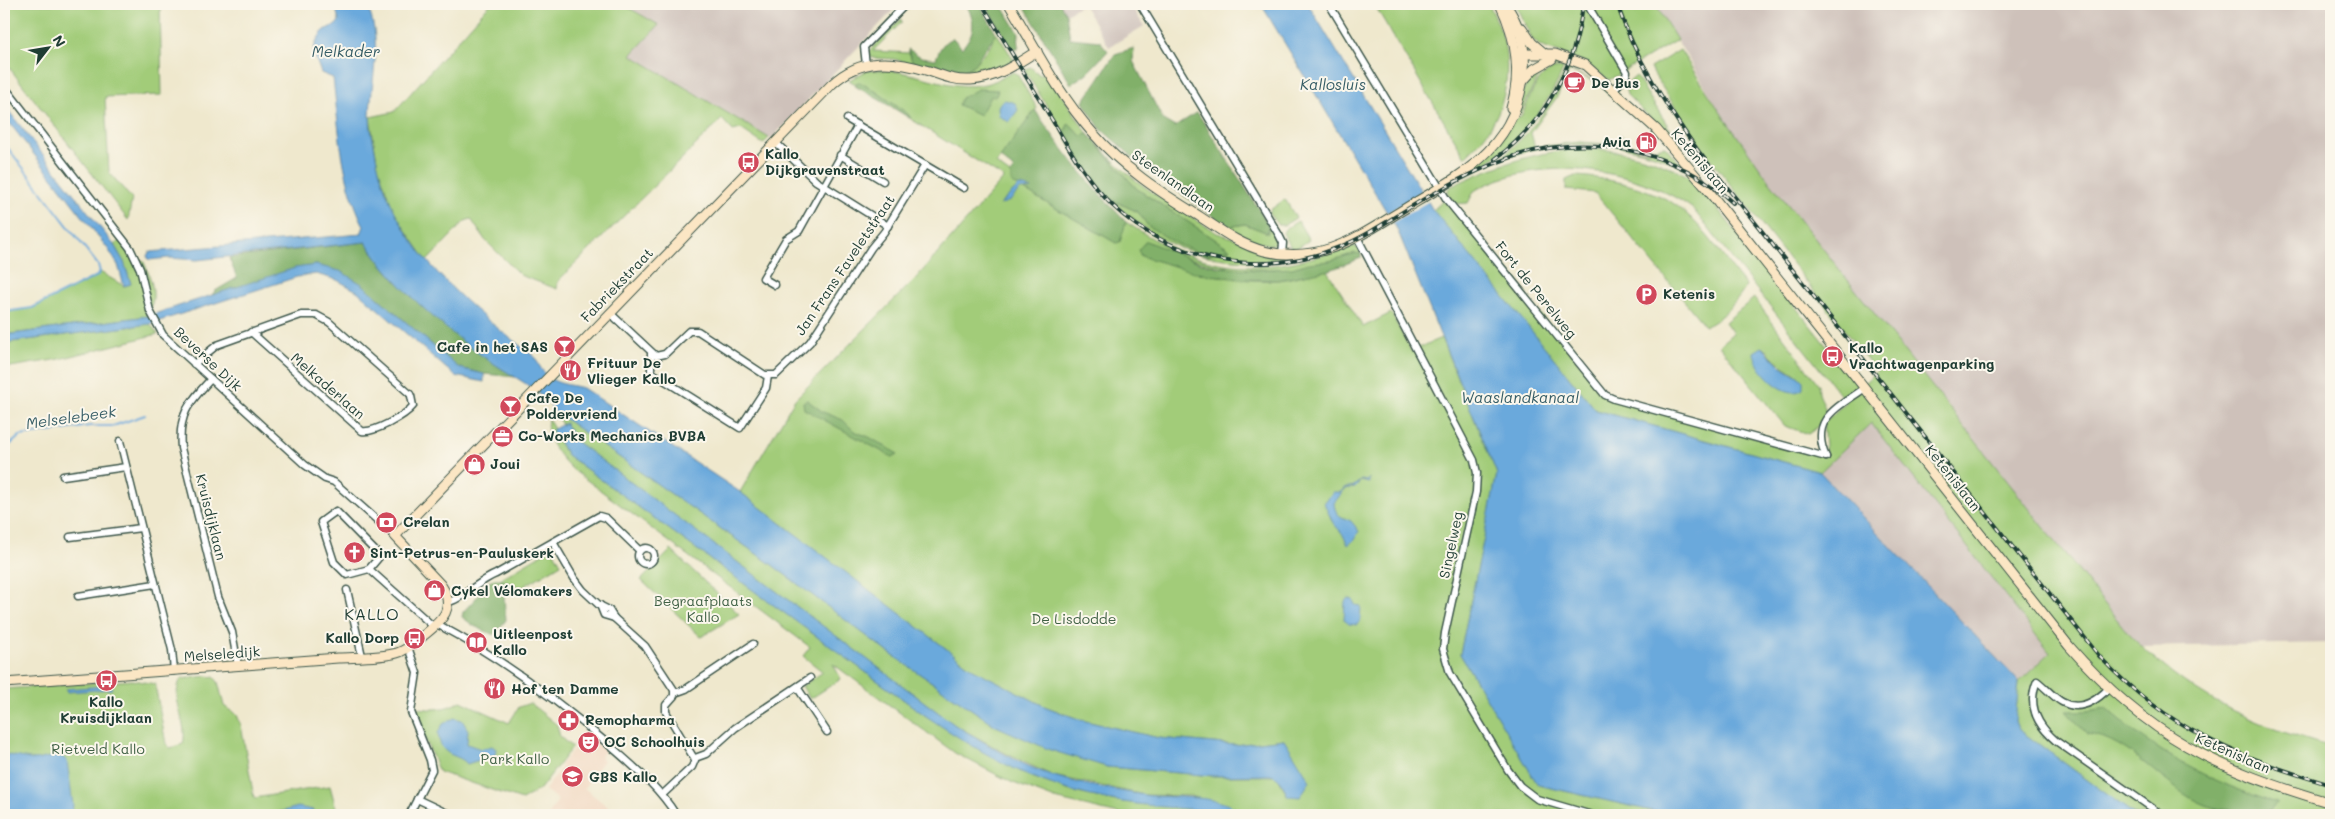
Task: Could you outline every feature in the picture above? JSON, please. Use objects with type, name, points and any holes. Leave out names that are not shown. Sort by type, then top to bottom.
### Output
[{"type":"main road","name":"Steenlandlaan","points":[[1009,4],[1083,121],[1124,164],[1158,190],[1235,238],[1263,250],[1282,254],[1308,254],[1327,250],[1357,237],[1439,188]]},
{"type":"main road","points":[[1494,144],[1513,101],[1520,56],[1500,4]]},
{"type":"main road","points":[[1439,188],[1475,164],[1502,136],[1520,98],[1523,81],[1517,25],[1507,6]]},
{"type":"main road","points":[[1507,6],[1516,15],[1528,38],[1544,53]]},
{"type":"main road","name":"Fabriekstraat","points":[[395,536],[844,74],[866,64],[890,63],[906,64],[956,79],[970,80],[992,76],[1037,51]]},
{"type":"main road","name":"Ketenislaan","points":[[1520,56],[1544,53],[1574,60],[1586,65],[1589,70]]},
{"type":"main road","name":"Ketenislaan","points":[[1520,56],[1552,59],[1589,70],[1614,89],[1656,129],[1686,163],[2069,646],[2108,689],[2163,733],[2208,759],[2254,779],[2331,803]]},
{"type":"main road","points":[[1523,81],[1534,69],[1552,59]]},
{"type":"main road","points":[[395,536],[442,585],[446,592],[448,602],[446,611],[436,625]]},
{"type":"main road","name":"Melseledijk","points":[[4,683],[394,654],[408,648],[436,625]]},
{"type":"street","points":[[866,64],[864,47],[906,4]]},
{"type":"street","points":[[1140,4],[1279,235],[1283,243],[1282,254]]},
{"type":"street","name":"Fort de Perelweg","points":[[1329,4],[1439,188],[1454,209],[1606,395],[1623,402],[1826,457],[1819,440],[1823,424],[1833,412],[1865,388]]},
{"type":"street","points":[[1587,4],[1627,72],[1625,78],[1614,89]]},
{"type":"street","name":"Beverse Dijk","points":[[4,86],[127,243],[140,269],[150,311],[157,326],[171,343],[307,466],[325,479],[334,482],[395,536]]},
{"type":"street","points":[[847,119],[964,188]]},
{"type":"street","points":[[775,285],[763,278],[786,239],[799,231],[858,125]]},
{"type":"street","points":[[776,143],[823,186],[888,226]]},
{"type":"street","points":[[840,155],[883,181]]},
{"type":"street","name":"Jan Frans Faveletstraat","points":[[768,376],[778,373],[810,342],[867,254],[888,226],[925,165]]},
{"type":"street","name":"Singelweg","points":[[1357,237],[1474,460],[1477,473],[1476,492],[1445,633],[1444,649],[1450,673],[1508,770],[1520,786],[1537,799],[1592,815]]},
{"type":"street","points":[[610,313],[651,354],[661,356],[686,333],[698,331],[768,376],[766,388],[740,428],[653,374],[650,370],[651,354]]},
{"type":"street","name":"Melkaderlaan","points":[[194,364],[217,345],[251,332],[301,315],[316,315],[329,322],[410,395],[413,406],[371,431],[362,431],[251,332]]},
{"type":"street","name":"Kruisdijklaan","points":[[210,379],[189,403],[185,412],[181,423],[181,448],[218,597],[232,632],[238,666]]},
{"type":"street","points":[[120,441],[172,650],[174,671]]},
{"type":"street","points":[[63,476],[126,467]]},
{"type":"street","points":[[336,511],[380,556],[369,569],[347,576],[334,562],[326,542],[321,524],[322,521],[336,511]]},
{"type":"street","points":[[448,602],[456,600],[486,578],[599,516],[606,518],[639,550]]},
{"type":"street","points":[[70,536],[141,528]]},
{"type":"street","points":[[553,542],[574,578],[599,605],[604,615],[614,618],[645,646],[675,692]]},
{"type":"street","points":[[369,569],[436,625],[522,675],[558,703],[630,763],[662,795],[676,815]]},
{"type":"street","points":[[78,596],[156,584]]},
{"type":"street","points":[[348,590],[362,656]]},
{"type":"street","points":[[662,795],[694,765],[695,758],[666,712],[666,705],[675,692],[686,689],[753,644]]},
{"type":"street","points":[[408,648],[417,673],[411,712],[432,764],[431,775],[409,815]]},
{"type":"street","points":[[695,758],[706,754],[735,728],[810,678]]},
{"type":"street","points":[[2108,689],[2092,703],[2078,706],[2062,703],[2037,681],[2032,692],[2036,716],[2042,727],[2056,741],[2162,815]]},
{"type":"street","points":[[797,687],[827,732]]},
{"type":"street","points":[[417,799],[451,815]]},
{"type":"shaded area","points":[[622,4],[899,4],[771,139],[631,55],[659,25]]},
{"type":"shaded area","points":[[1060,4],[1083,4],[1066,14]]},
{"type":"shaded area","points":[[1083,4],[1130,4],[1144,26],[1109,47]]},
{"type":"shaded area","points":[[1655,4],[2331,4],[2331,643],[2142,647],[2138,644],[2106,607],[1770,182],[1723,116]]},
{"type":"shaded area","points":[[1871,423],[2050,653],[2019,682],[1820,472]]},
{"type":"shaded area","name":"GBS Kallo","points":[[587,734],[606,750],[600,757],[604,760],[584,788],[612,810],[609,815],[549,815],[558,800],[545,790],[562,767],[560,765]]},
{"type":"green space","points":[[8,4],[160,4],[162,95],[105,97],[109,172],[132,199],[128,220],[4,61],[4,18]]},
{"type":"green space","points":[[490,4],[622,4],[659,25],[631,55],[769,138],[763,144],[741,129],[733,131],[722,119],[558,281],[557,289],[520,275],[485,240],[471,219],[465,221],[427,261],[394,213],[378,167],[370,117],[394,112]]},
{"type":"green space","points":[[966,4],[979,4],[994,29],[995,35],[973,66],[956,75],[920,66],[912,61],[908,49],[921,57],[936,59],[942,46],[950,39],[953,38],[962,48],[970,37],[973,26]]},
{"type":"green space","points":[[985,4],[1001,4],[1019,33],[1018,49],[1010,47]]},
{"type":"green space","points":[[1023,4],[1060,4],[1066,14],[1070,38],[1100,41],[1108,51],[1087,73],[1071,84]]},
{"type":"green space","points":[[1374,4],[1488,4],[1496,19],[1506,52],[1506,86],[1502,103],[1495,119],[1484,137],[1465,157]]},
{"type":"green space","points":[[1515,4],[1655,4],[1677,40],[1609,80],[1582,61],[1540,46],[1532,39]]},
{"type":"green space","points":[[901,19],[902,22],[873,51],[910,53],[912,61],[920,66],[894,59],[873,58],[866,54]]},
{"type":"green space","points":[[994,29],[1014,60],[986,73],[956,75],[969,67],[987,50],[994,36]]},
{"type":"green space","points":[[1134,48],[1133,61],[1163,120],[1175,127],[1197,112],[1268,224],[1268,233],[1245,224],[1228,227],[1145,168],[1100,128],[1083,102],[1115,54]]},
{"type":"green space","points":[[1680,50],[1723,116],[1770,182],[2127,632],[2173,674],[2196,690],[2246,717],[2331,747],[2331,815],[2135,815],[2018,729],[2015,721],[2019,682],[2050,653],[1871,423],[1820,472],[1596,410],[1433,210],[1443,201],[1454,209],[1606,395],[1826,457],[1823,423],[1846,402],[1693,209],[1670,195],[1644,183],[1586,170],[1556,169],[1526,172],[1499,179],[1474,191],[1468,203],[1455,204],[1448,194],[1448,189],[1452,186],[1514,161],[1574,150],[1603,150],[1633,155],[1664,165],[1695,180],[1859,387],[1877,372],[1698,143],[1650,68]]},
{"type":"green space","points":[[1553,63],[1566,65],[1552,67],[1539,75],[1520,114],[1516,116],[1521,97],[1530,78]]},
{"type":"green space","points":[[1030,67],[1040,75],[1047,73],[1088,134],[1081,136],[1069,123],[1064,133],[1024,70]]},
{"type":"green space","points":[[1564,68],[1546,102],[1523,132],[1495,157],[1463,177],[1515,119],[1521,116],[1536,84],[1541,78],[1547,72]]},
{"type":"green space","points":[[1567,69],[1572,71],[1568,73],[1557,97],[1531,133],[1535,147],[1580,142],[1619,145],[1620,134],[1640,150],[1665,146],[1685,169],[1642,151],[1596,144],[1549,147],[1502,158],[1527,133],[1543,113]]},
{"type":"green space","name":"De Lisdodde","points":[[866,71],[894,71],[965,86],[992,82],[1013,72],[1017,74],[1037,108],[996,164],[1010,174],[1012,183],[1116,243],[1126,222],[1154,239],[1181,252],[1207,260],[1234,265],[1261,266],[1288,263],[1348,246],[1358,248],[1361,254],[1353,254],[1291,269],[1254,269],[1222,266],[1176,254],[1146,241],[1141,256],[1208,274],[1242,279],[1277,280],[1326,269],[1363,327],[1391,313],[1411,351],[1441,338],[1497,474],[1460,654],[1538,785],[1670,815],[1335,815],[1333,812],[1318,815],[1243,815],[1239,811],[1191,796],[1145,795],[1053,776],[1007,754],[955,725],[577,442],[565,423],[562,425],[555,412],[771,564],[892,655],[996,726],[1107,767],[1214,776],[1277,776],[1288,796],[1284,739],[1235,745],[1159,738],[1081,720],[1044,706],[973,669],[740,492],[795,399],[917,277],[1004,178],[849,80]]},
{"type":"green space","points":[[1636,76],[1684,151],[1627,95],[1625,86]]},
{"type":"green space","points":[[1597,80],[1624,105],[1623,107],[1593,81]]},
{"type":"green space","points":[[857,82],[865,84],[907,113],[911,118],[855,86]]},
{"type":"green space","points":[[978,89],[998,90],[996,96],[990,97],[980,115],[958,105],[961,98]]},
{"type":"green space","points":[[1035,110],[1078,168],[1126,222],[1120,242],[1116,243],[1012,183],[1010,174],[1014,169],[1000,158]]},
{"type":"green space","points":[[1069,123],[1081,136],[1088,134],[1137,189],[1230,249],[1206,255],[1177,244],[1148,226],[1138,212],[1108,198],[1076,156],[1064,133]]},
{"type":"green space","points":[[1088,134],[1134,179],[1217,233],[1295,257],[1265,261],[1218,258],[1203,255],[1174,245],[1156,235],[1139,224],[1108,198],[1138,212],[1148,226],[1206,255],[1230,249],[1137,189]]},
{"type":"green space","points":[[1575,176],[1631,185],[1671,202],[1690,217],[1707,236],[1746,286],[1744,291],[1722,315],[1705,326],[1595,193],[1566,190],[1566,180]]},
{"type":"green space","points":[[1285,199],[1296,218],[1284,225],[1278,225],[1270,215],[1270,210]]},
{"type":"green space","points":[[1298,221],[1309,240],[1297,248],[1291,247],[1283,233],[1285,229]]},
{"type":"green space","points":[[1245,224],[1268,233],[1268,224],[1277,241],[1272,245],[1261,242],[1244,236],[1228,227]]},
{"type":"green space","points":[[122,239],[134,260],[143,260],[150,277],[153,301],[151,306],[144,309],[148,316],[4,335],[4,312],[32,308],[97,276],[100,272],[124,286],[131,284],[124,262],[114,245]]},
{"type":"green space","points":[[1146,241],[1201,263],[1219,267],[1257,270],[1292,268],[1309,263],[1330,261],[1355,253],[1361,254],[1361,258],[1330,270],[1278,280],[1240,279],[1197,273],[1141,256],[1138,250]]},
{"type":"green space","points":[[366,242],[413,299],[477,352],[516,377],[484,374],[459,368],[362,284],[316,265],[211,296],[215,291],[237,278],[229,258]]},
{"type":"green space","points":[[1754,298],[1819,385],[1820,397],[1825,412],[1823,420],[1808,434],[1785,426],[1719,345],[1733,333],[1725,322]],"holes":[[[1767,350],[1795,373],[1803,381],[1754,352]]]},
{"type":"green space","points":[[150,324],[158,334],[60,359],[4,368],[4,343]]},
{"type":"green space","points":[[807,400],[823,412],[843,420],[854,431],[869,437],[898,454],[892,457],[804,409],[803,402]]},
{"type":"green space","points":[[548,419],[554,429],[552,431],[567,455],[926,716],[1029,776],[1073,792],[1115,801],[1209,811],[1219,815],[1123,815],[1055,799],[1011,782],[955,753],[833,664],[841,679],[810,699],[802,686],[823,672],[803,656],[810,647],[572,469],[553,446],[548,433]]},
{"type":"green space","points":[[552,548],[561,564],[521,588],[500,579]]},
{"type":"green space","name":"Begraafplaats Kallo","points":[[671,550],[739,614],[701,637],[641,580]]},
{"type":"green space","points":[[494,579],[500,579],[521,588],[517,594],[512,592],[506,593],[504,597],[506,620],[494,635],[474,626],[462,617],[463,612],[486,587],[486,584]]},
{"type":"green space","name":"Rietveld Kallo","points":[[214,677],[218,682],[224,706],[237,715],[241,725],[254,798],[330,786],[338,815],[4,815],[4,689],[133,680],[155,684],[166,744],[170,748],[183,744],[184,728],[177,695],[181,679]]},
{"type":"green space","name":"Park Kallo","points":[[461,701],[509,723],[519,707],[530,703],[557,725],[560,737],[572,747],[540,789],[522,800],[439,772],[415,715],[416,708],[439,709]]},
{"type":"green space","points":[[2106,708],[2145,739],[2186,765],[2231,786],[2277,803],[2270,811],[2229,810],[2205,805],[2175,788],[2118,745],[2103,738],[2087,734],[2066,711]]},
{"type":"water","name":"Melkader","points":[[335,4],[366,4],[371,17],[374,31],[375,59],[370,124],[383,183],[396,214],[413,242],[434,268],[482,315],[535,357],[539,366],[549,377],[560,383],[583,388],[740,492],[973,669],[1044,706],[1081,720],[1159,738],[1235,745],[1284,739],[1310,781],[1300,797],[1288,796],[1279,780],[1270,775],[1214,776],[1107,767],[1050,750],[996,726],[892,655],[771,564],[555,412],[528,385],[479,354],[443,326],[408,293],[378,259],[366,242],[197,260],[169,258],[149,260],[147,256],[149,252],[361,234],[364,226],[350,191],[342,154],[333,78],[321,73],[313,51],[323,31],[336,25],[339,21]]},
{"type":"water","points":[[1261,4],[1308,4],[1433,210],[1596,410],[1820,472],[2019,682],[2015,721],[2018,729],[2135,815],[1670,815],[1538,785],[1460,654],[1497,474],[1397,229]]},
{"type":"water","points":[[1005,100],[1015,103],[1018,110],[1009,122],[999,116],[998,107]]},
{"type":"water","points":[[4,105],[114,245],[124,262],[131,284],[124,286],[118,265],[108,249],[4,116]]},
{"type":"water","points":[[1019,186],[1032,189],[1020,190],[1010,201],[999,205]]},
{"type":"water","points":[[316,265],[340,271],[362,284],[459,368],[484,374],[484,382],[455,376],[357,291],[337,280],[316,274],[297,277],[150,324],[4,343],[4,335],[148,316],[295,268]]},
{"type":"water","points":[[1762,347],[1780,365],[1803,381],[1803,389],[1796,392],[1788,391],[1772,382],[1765,375],[1755,359],[1754,352]]},
{"type":"water","points":[[565,423],[577,442],[955,725],[1015,760],[1065,779],[1098,787],[1144,795],[1196,798],[1223,803],[1243,815],[1219,815],[1209,811],[1106,799],[1052,785],[996,760],[926,716],[567,455],[552,430]]},
{"type":"water","points":[[1369,478],[1369,483],[1361,481],[1355,487],[1345,489],[1334,503],[1337,513],[1351,521],[1359,531],[1354,540],[1348,545],[1342,533],[1333,523],[1324,503],[1333,492],[1341,492],[1344,488],[1354,486],[1361,480],[1367,481]]},
{"type":"water","points":[[1348,598],[1353,600],[1355,605],[1361,606],[1360,621],[1357,625],[1349,624],[1344,620],[1345,601]]},
{"type":"water","points":[[111,686],[112,689],[67,692],[66,689]]},
{"type":"water","points":[[454,718],[462,720],[468,730],[467,744],[481,749],[492,746],[496,749],[495,755],[467,764],[446,751],[439,741],[438,733],[443,724]]},
{"type":"water","points":[[4,754],[35,760],[60,755],[67,761],[73,805],[72,815],[4,815]]},
{"type":"water","points":[[298,807],[313,810],[318,815],[277,815],[279,812]]},
{"type":"pier","points":[[1423,191],[1429,201],[1392,223],[1386,214]]},
{"type":"waterway","points":[[4,143],[98,265],[100,272],[97,276],[32,308],[4,312]]},
{"type":"waterway","name":"Melselebeek","points":[[4,450],[20,436],[90,426],[113,426],[145,415]]},
{"type":"railway","points":[[982,4],[1071,152],[1094,185],[1112,205],[1136,224],[1162,240],[1190,252],[1219,259],[1249,263],[1279,262],[1310,257],[1352,242],[1455,182],[1486,167],[1518,155],[1546,149],[1575,146],[1604,147],[1632,151],[1659,159],[1686,170],[1710,185],[1733,203]]},
{"type":"railway","points":[[1495,159],[1513,145],[1529,128],[1555,91],[1573,49],[1583,4]]},
{"type":"railway","points":[[1617,4],[1624,24],[1652,81],[1699,152],[2100,657],[2152,704],[2206,738],[2265,763],[2331,785]]},
{"type":"place","name":"De Bus","points":[[1575,83]]},
{"type":"place","name":"Avia","points":[[1647,142]]},
{"type":"place","name":"Kallo Dijkgravenstraat","points":[[749,162]]},
{"type":"place","name":"Ketenis","points":[[1647,294]]},
{"type":"place","name":"Cafe in het SAS","points":[[564,347]]},
{"type":"place","name":"Kallo Vrachtwagenparking","points":[[1833,356]]},
{"type":"place","name":"Frituur De Vlieger Kallo","points":[[571,371]]},
{"type":"place","name":"Cafe De Poldervriend","points":[[510,406]]},
{"type":"place","name":"Co-Works Mechanics BVBA","points":[[502,436]]},
{"type":"place","name":"Joui","points":[[474,464]]},
{"type":"place","name":"Crelan","points":[[387,522]]},
{"type":"place","name":"Sint-Petrus-en-Pauluskerk","points":[[354,553]]},
{"type":"place","name":"Cykel Vélomakers","points":[[435,591]]},
{"type":"place","name":"Kallo Dorp","points":[[415,638]]},
{"type":"place","name":"Uitleenpost Kallo","points":[[477,642]]},
{"type":"place","name":"Kallo Kruisdijklaan","points":[[106,680]]},
{"type":"place","name":"Hof ten Damme","points":[[495,689]]},
{"type":"place","name":"Remopharma","points":[[569,720]]},
{"type":"place","name":"OC Schoolhuis","points":[[588,742]]},
{"type":"place","name":"GBS Kallo","points":[[573,777]]},
{"type":"district","name":"KALLO","points":[[372,614]]},
{"type":"water label","name":"Kallosluis","points":[[1333,85]]},
{"type":"water label","name":"Waaslandkanaal","points":[[1520,398]]}]
